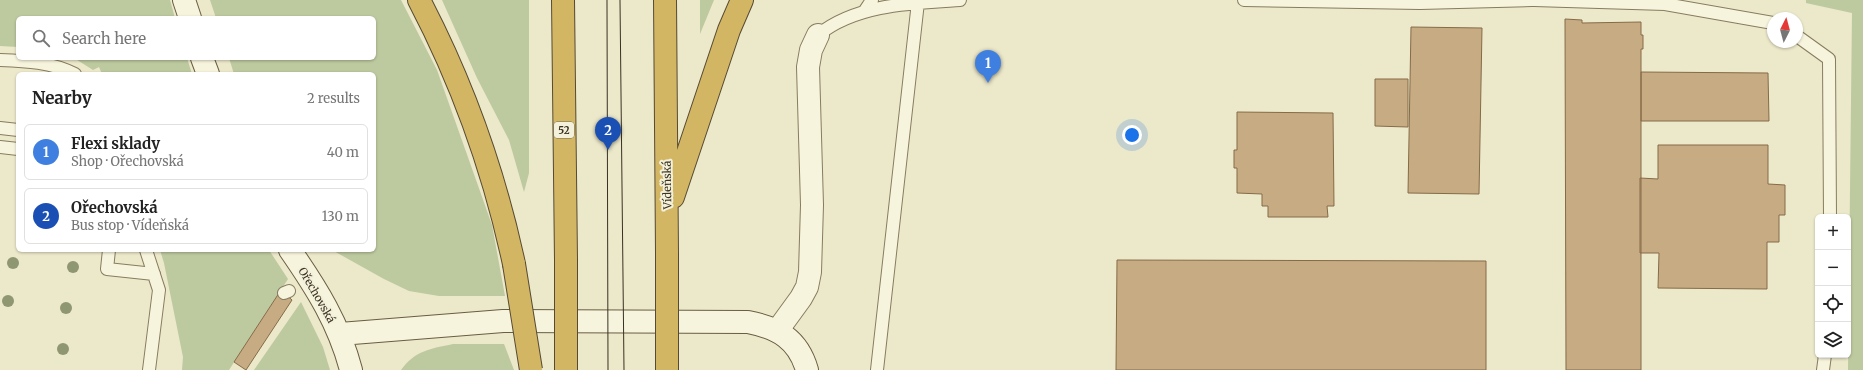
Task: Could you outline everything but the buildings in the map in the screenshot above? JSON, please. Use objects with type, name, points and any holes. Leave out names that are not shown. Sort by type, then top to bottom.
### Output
[{"type":"highway","points":[[419,0],[452,68],[477,131],[502,209],[514,264],[531,370]]},
{"type":"highway","name":"52","points":[[563,0],[566,370]]},
{"type":"highway","name":"Vídeňská","points":[[665,0],[667,370]]},
{"type":"highway","points":[[667,215],[729,30],[742,0]]},
{"type":"street","points":[[184,0],[189,16]]},
{"type":"street","points":[[777,331],[801,298],[807,287],[810,272],[812,205],[808,67],[811,50],[818,35]]},
{"type":"street","points":[[203,60],[207,72]]},
{"type":"street","name":"Ořechovská","points":[[291,252],[322,298],[340,334],[503,321],[748,322],[762,325],[777,331],[793,343],[803,358],[806,370]]},
{"type":"street","points":[[340,334],[351,370]]},
{"type":"lane","points":[[864,12],[872,0]]},
{"type":"lane","points":[[818,35],[831,24],[864,12],[918,2],[960,0]]},
{"type":"lane","points":[[1244,0],[1420,2],[1539,0],[1665,4],[1767,22]]},
{"type":"lane","points":[[877,370],[918,2]]},
{"type":"lane","points":[[1803,40],[1829,59],[1830,214]]},
{"type":"lane","points":[[0,60],[44,63],[70,72]]},
{"type":"lane","points":[[0,128],[16,130]]},
{"type":"lane","points":[[0,147],[16,149]]},
{"type":"lane","points":[[109,252],[106,269],[154,274]]},
{"type":"lane","points":[[147,252],[159,290],[149,370]]},
{"type":"lane","points":[[1823,370],[1825,358]]},
{"type":"green space","points":[[0,0],[170,0],[174,16],[16,16],[16,47],[0,46]]},
{"type":"green space","points":[[210,0],[401,0],[437,70],[492,225],[505,296],[439,296],[409,291],[336,252],[376,252],[376,72],[233,72],[230,60],[376,60],[376,16],[215,16]]},
{"type":"green space","points":[[442,0],[529,0],[529,173],[524,192],[509,140],[477,78]]},
{"type":"green space","points":[[700,0],[714,0],[700,34]]},
{"type":"green space","points":[[1806,0],[1863,0],[1863,370],[1848,370],[1848,358],[1851,358],[1851,214],[1850,214],[1852,13],[1806,3]]},
{"type":"green space","points":[[77,60],[188,60],[191,72],[101,72],[99,67],[93,70]]},
{"type":"green space","points":[[161,252],[270,252],[288,279],[229,370],[182,370],[183,357]]},
{"type":"green space","points":[[301,302],[323,347],[330,370],[254,370]]},
{"type":"green space","points":[[453,344],[504,344],[514,370],[401,370],[412,358],[424,351]]},
{"type":"tram line","points":[[607,0],[608,370]]},
{"type":"tram line","points":[[620,0],[624,370]]},
{"type":"place","name":"Flexi sklady","points":[[988,83]]},
{"type":"place","name":"Ořechovská","points":[[608,150]]}]
